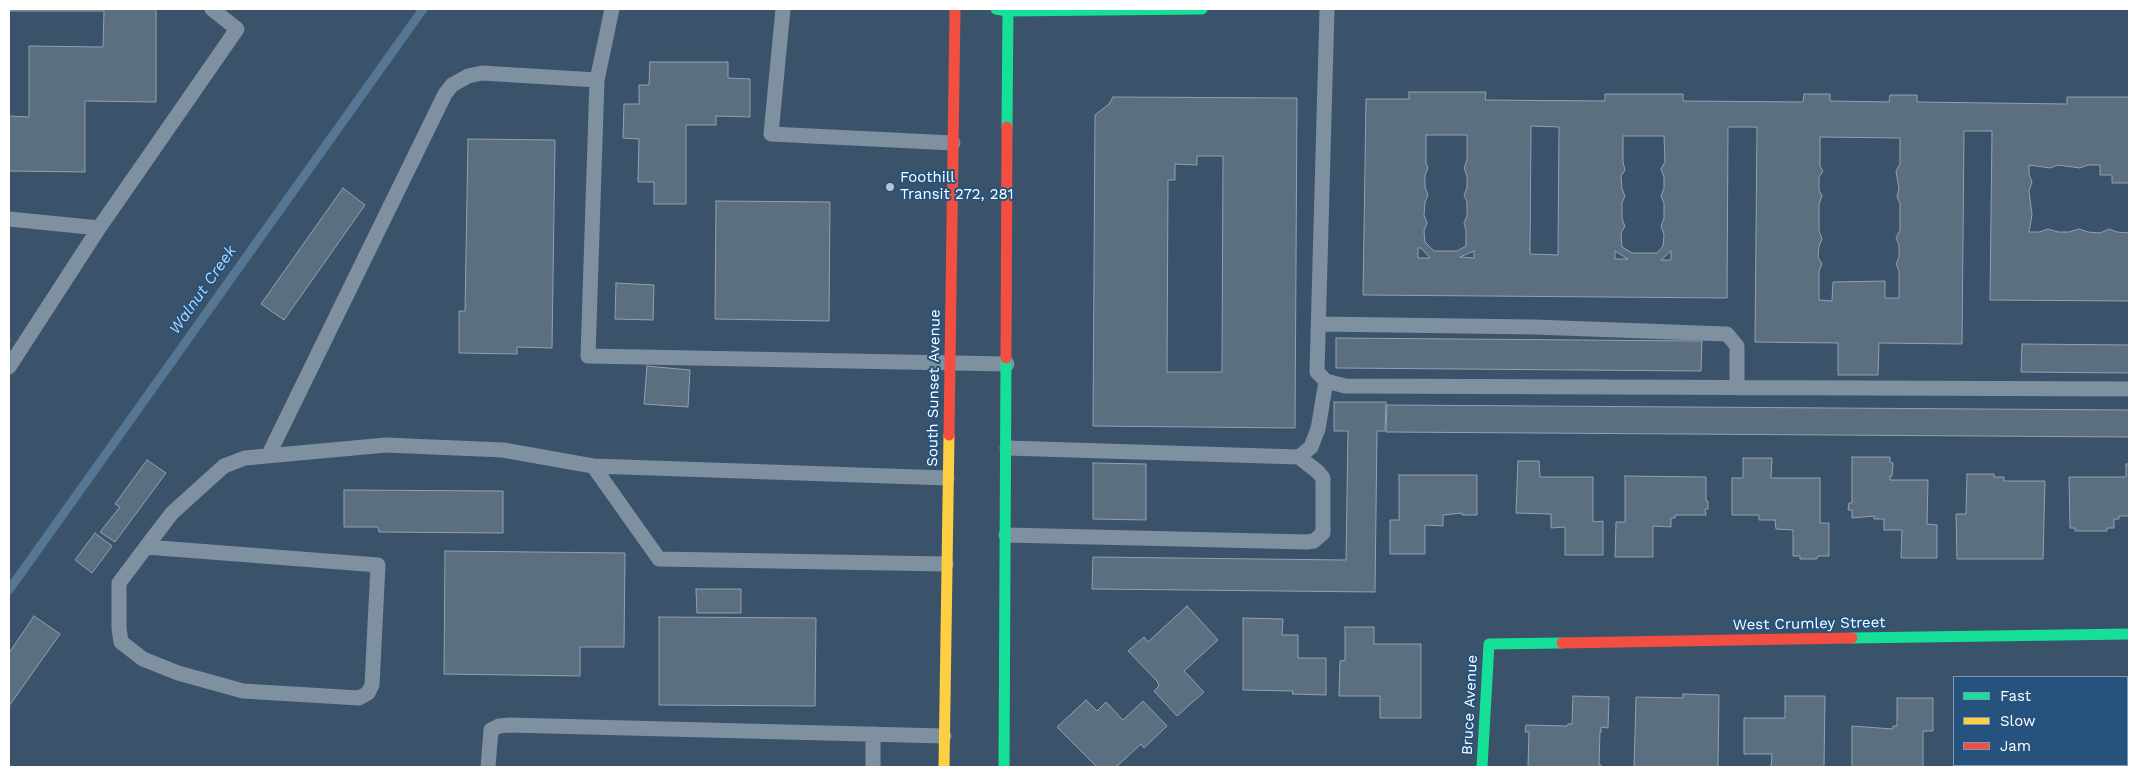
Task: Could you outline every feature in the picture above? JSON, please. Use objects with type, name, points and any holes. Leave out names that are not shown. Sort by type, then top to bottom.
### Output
[{"type":"main road","name":"South Sunset Avenue","points":[[944,767],[954,9]]},
{"type":"main road","points":[[996,9],[1202,9]]},
{"type":"main road","points":[[1004,767],[1008,10]]},
{"type":"main road","name":"West Crumley Street","points":[[1489,644],[2129,634]]},
{"type":"main road","name":"Bruce Avenue","points":[[1482,767],[1489,644]]},
{"type":"lane","points":[[9,367],[99,228],[237,28],[212,9]]},
{"type":"lane","points":[[612,9],[597,80],[588,356],[1007,364]]},
{"type":"lane","points":[[783,9],[771,134],[953,143]]},
{"type":"lane","points":[[1327,9],[1317,372],[1326,381],[1345,386],[2129,390]]},
{"type":"lane","points":[[268,456],[445,94],[452,85],[468,76],[482,74],[597,80]]},
{"type":"lane","points":[[9,219],[99,228]]},
{"type":"lane","points":[[1319,324],[1544,328],[1727,334],[1738,346],[1737,388]]},
{"type":"lane","points":[[1299,457],[1311,447],[1318,429],[1326,381]]},
{"type":"lane","points":[[146,547],[378,565],[372,685],[368,693],[359,698],[243,691],[178,673],[143,659],[121,642],[119,628],[119,583],[172,512],[224,466],[244,458],[386,446],[503,450],[593,466],[947,478]]},
{"type":"lane","points":[[1006,535],[1307,542],[1314,541],[1323,533],[1323,478],[1299,457],[1007,448]]},
{"type":"lane","points":[[593,466],[658,559],[946,564]]},
{"type":"lane","points":[[488,767],[491,730],[499,726],[509,725],[944,736]]},
{"type":"lane","points":[[873,767],[874,734]]},
{"type":"building","points":[[9,9],[156,9],[156,102],[85,101],[85,172],[9,171],[9,116],[29,117],[29,46],[103,47],[104,11],[9,11]]},
{"type":"building","points":[[650,62],[728,62],[728,78],[750,79],[750,117],[716,116],[716,125],[686,125],[686,204],[654,204],[654,182],[638,182],[639,139],[623,138],[624,104],[639,104],[639,85],[649,85]]},
{"type":"building","points":[[1409,92],[1486,92],[1485,100],[1605,101],[1605,94],[1683,94],[1683,101],[1803,102],[1804,94],[1830,94],[1830,101],[1889,102],[1890,95],[1917,95],[1917,102],[2067,104],[2067,97],[2129,97],[2129,183],[2112,183],[2112,175],[2100,175],[2100,165],[2088,165],[2080,168],[2058,165],[2050,168],[2029,165],[2029,174],[2032,182],[2029,191],[2032,215],[2029,232],[2039,232],[2048,229],[2058,232],[2069,232],[2079,229],[2100,233],[2109,229],[2129,233],[2129,301],[1990,300],[1992,131],[1964,131],[1962,344],[1879,343],[1878,375],[1838,375],[1838,343],[1755,342],[1757,127],[1728,127],[1727,298],[1363,295],[1366,99],[1409,99]],"holes":[[[1531,126],[1559,127],[1558,255],[1530,254]],[[1426,135],[1467,135],[1467,160],[1464,168],[1467,176],[1467,188],[1464,195],[1467,202],[1467,216],[1464,223],[1466,246],[1457,251],[1434,251],[1425,242],[1424,231],[1427,223],[1424,215],[1425,202],[1428,195],[1425,187],[1425,175],[1428,168],[1426,163]],[[1623,136],[1664,136],[1665,162],[1661,169],[1664,177],[1664,188],[1661,196],[1664,203],[1664,218],[1661,226],[1664,234],[1663,246],[1657,253],[1632,253],[1622,247],[1621,233],[1625,226],[1622,219],[1622,203],[1625,196],[1622,189],[1621,176],[1625,170],[1623,162]],[[1820,137],[1900,138],[1900,164],[1896,171],[1899,189],[1897,196],[1900,204],[1900,230],[1896,238],[1899,245],[1899,257],[1896,264],[1899,271],[1899,298],[1885,298],[1885,281],[1833,282],[1832,301],[1819,300],[1819,271],[1822,264],[1818,257],[1822,239],[1819,231],[1819,204],[1822,196],[1819,190],[1819,177],[1823,171],[1820,166]],[[1418,248],[1421,248],[1430,258],[1418,258]],[[1474,251],[1474,258],[1460,257]],[[1615,251],[1628,259],[1615,259]],[[1671,251],[1671,260],[1661,260]]]},
{"type":"building","points":[[1113,97],[1297,98],[1295,428],[1093,426],[1095,115],[1109,104]],"holes":[[[1197,156],[1223,156],[1222,372],[1167,372],[1168,180],[1175,180],[1175,164],[1197,165]]]},
{"type":"building","points":[[468,139],[555,140],[552,348],[517,347],[517,354],[459,353],[459,311],[465,311]]},
{"type":"building","points":[[343,188],[365,205],[284,320],[261,304]]},
{"type":"building","points":[[716,201],[830,202],[829,321],[715,319]]},
{"type":"building","points":[[616,283],[654,285],[653,320],[615,319]]},
{"type":"building","points":[[1336,338],[1702,341],[1701,371],[1336,368]]},
{"type":"building","points":[[2022,344],[2129,345],[2129,373],[2021,372]]},
{"type":"building","points":[[647,366],[690,370],[688,407],[644,404]]},
{"type":"building","points":[[1334,402],[1386,402],[1385,431],[1377,431],[1375,592],[1092,589],[1093,557],[1346,560],[1348,431],[1334,431]]},
{"type":"building","points":[[1387,405],[2129,410],[2129,437],[1386,432]]},
{"type":"building","points":[[1852,457],[1890,457],[1890,462],[1893,463],[1890,480],[1928,480],[1927,524],[1937,525],[1937,558],[1901,558],[1902,530],[1884,530],[1884,519],[1874,519],[1874,516],[1852,518],[1852,510],[1848,510],[1849,503],[1852,503]]},
{"type":"building","points":[[1743,458],[1772,458],[1771,478],[1820,478],[1820,523],[1829,523],[1829,556],[1818,556],[1817,559],[1800,559],[1800,556],[1793,556],[1793,530],[1776,529],[1775,520],[1759,520],[1759,515],[1732,515],[1732,478],[1743,478]]},
{"type":"building","points":[[147,460],[166,473],[115,542],[100,532],[120,507],[115,504]]},
{"type":"building","points":[[1518,461],[1539,461],[1540,477],[1593,477],[1593,522],[1603,521],[1603,555],[1565,555],[1565,527],[1551,528],[1551,514],[1516,513]]},
{"type":"building","points":[[1093,463],[1146,464],[1146,520],[1093,519]]},
{"type":"building","points":[[2126,464],[2129,464],[2129,516],[2119,516],[2119,519],[2114,519],[2114,528],[2107,528],[2107,531],[2075,531],[2075,528],[2070,528],[2069,477],[2126,477]]},
{"type":"building","points":[[1967,474],[1994,474],[1994,477],[2004,477],[2004,481],[2045,481],[2043,559],[1957,559],[1956,514],[1966,514]]},
{"type":"building","points":[[1399,475],[1477,475],[1477,515],[1462,515],[1462,513],[1443,515],[1443,526],[1425,525],[1425,554],[1390,554],[1390,520],[1399,520]]},
{"type":"building","points":[[1625,476],[1706,477],[1708,509],[1705,509],[1706,515],[1675,515],[1675,518],[1671,518],[1671,527],[1653,526],[1653,557],[1615,557],[1616,522],[1625,522]]},
{"type":"building","points":[[344,490],[503,491],[503,533],[379,532],[378,527],[344,527]]},
{"type":"building","points":[[95,533],[112,546],[92,573],[75,560]]},
{"type":"building","points":[[445,551],[625,553],[624,647],[580,647],[580,676],[444,674]]},
{"type":"building","points":[[696,589],[741,589],[741,613],[697,613]]},
{"type":"building","points":[[1187,606],[1218,640],[1184,671],[1204,692],[1177,716],[1154,691],[1159,686],[1157,681],[1128,651],[1144,637],[1148,642]]},
{"type":"building","points":[[34,616],[60,634],[9,706],[9,653]]},
{"type":"building","points":[[659,617],[816,618],[815,706],[659,705]]},
{"type":"building","points":[[1243,618],[1283,619],[1282,635],[1298,635],[1298,658],[1326,658],[1326,695],[1292,694],[1293,691],[1243,690]]},
{"type":"building","points":[[1345,627],[1374,627],[1374,644],[1421,644],[1421,718],[1380,718],[1380,696],[1339,696],[1340,661],[1345,660]]},
{"type":"building","points":[[1683,694],[1719,695],[1718,767],[1634,767],[1636,697],[1683,698]]},
{"type":"building","points":[[1573,696],[1609,697],[1608,728],[1601,727],[1600,732],[1599,765],[1601,767],[1528,767],[1529,732],[1525,732],[1526,725],[1567,726],[1572,724]]},
{"type":"building","points":[[1785,696],[1825,696],[1824,767],[1771,767],[1772,754],[1744,754],[1744,718],[1785,718]]},
{"type":"building","points":[[1897,698],[1933,698],[1933,731],[1923,731],[1923,766],[1925,767],[1852,767],[1852,726],[1893,729],[1893,726],[1897,726]]},
{"type":"building","points":[[1086,700],[1097,711],[1106,702],[1123,720],[1143,701],[1167,726],[1144,748],[1141,744],[1116,767],[1097,767],[1057,727]]},
{"type":"building","points":[[2129,743],[2129,767],[2057,767],[2128,766]]},
{"type":"building","points":[[1955,766],[1995,766],[1995,767]]},
{"type":"waterway","name":"Walnut Creek","points":[[9,590],[423,9]]},
{"type":"traffic: fast","points":[[996,9],[1008,11],[1202,9]]},
{"type":"traffic: fast","points":[[1007,127],[1008,9]]},
{"type":"traffic: fast","points":[[1004,767],[1006,358]]},
{"type":"traffic: fast","points":[[1852,638],[2129,634]]},
{"type":"traffic: fast","points":[[1482,767],[1489,644],[1562,643]]},
{"type":"traffic: slow","points":[[944,767],[949,435]]},
{"type":"traffic: jam","points":[[949,435],[955,9]]},
{"type":"traffic: jam","points":[[1006,358],[1007,127]]},
{"type":"traffic: jam","points":[[1562,643],[1852,638]]},
{"type":"place","name":"Foothill Transit 272, 281","points":[[890,187]]}]
